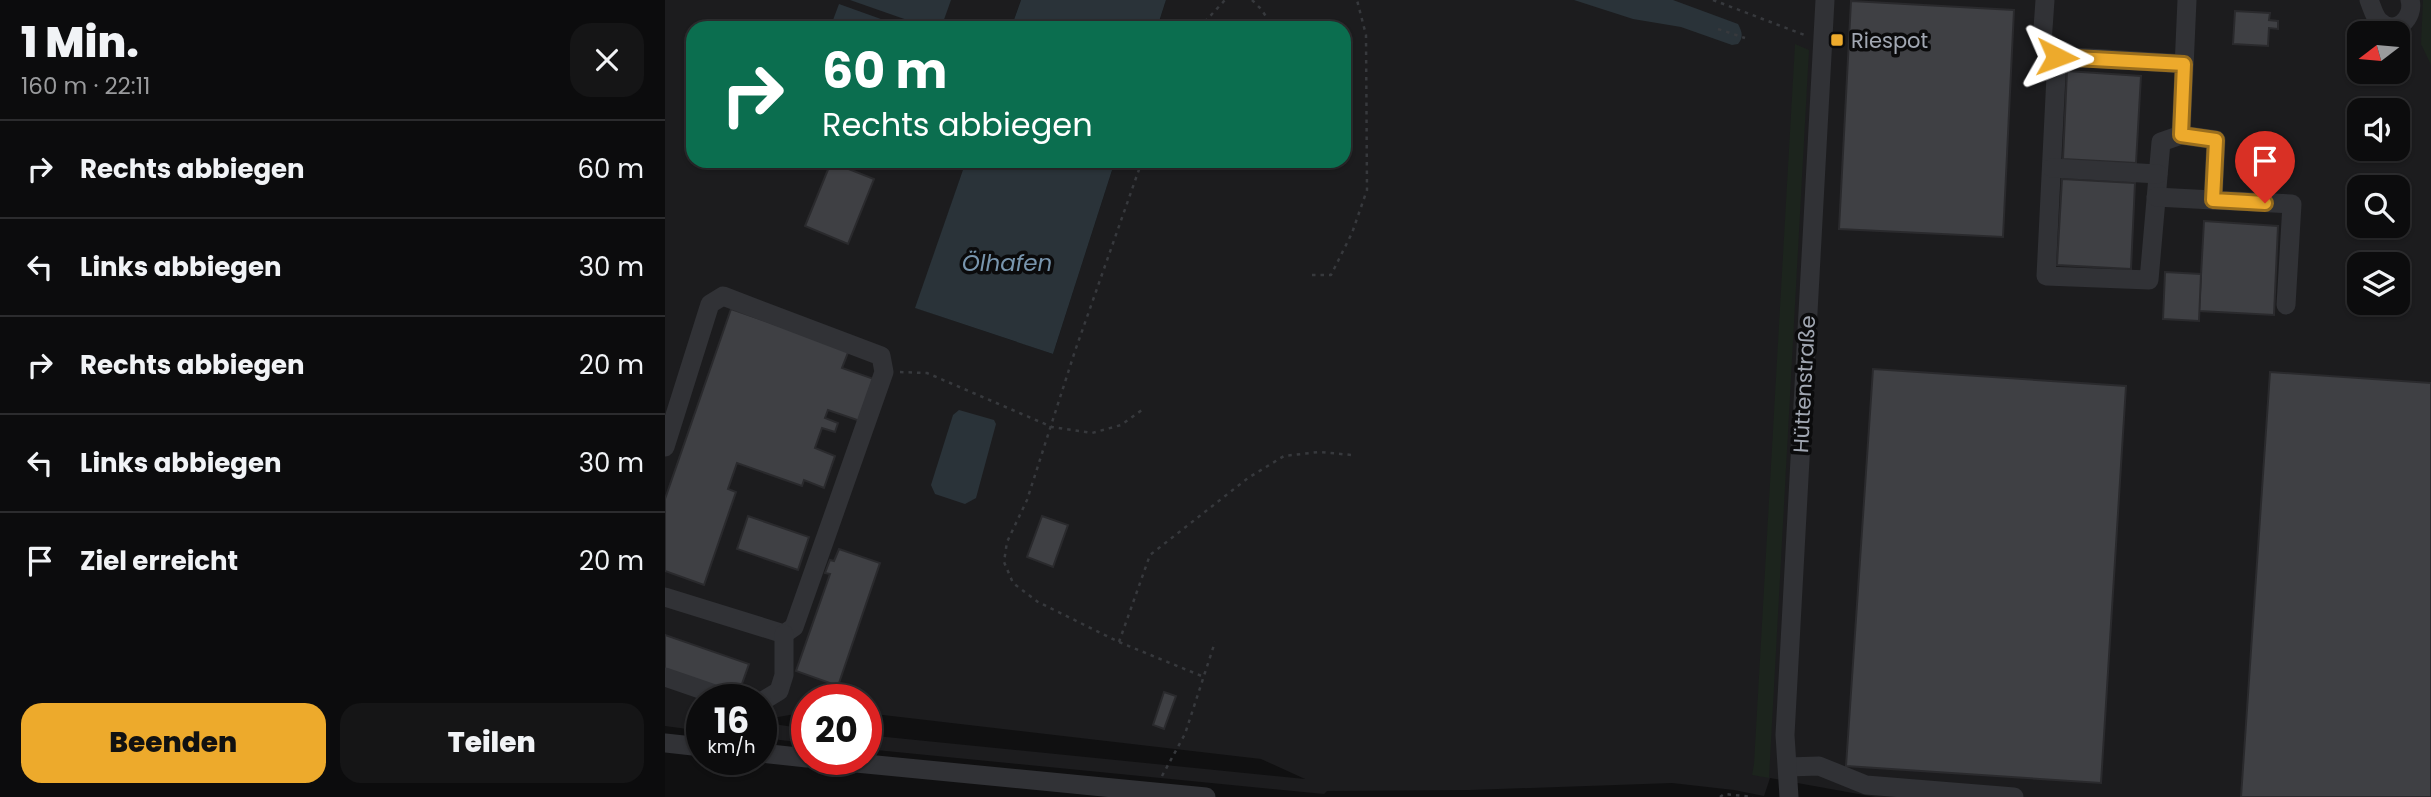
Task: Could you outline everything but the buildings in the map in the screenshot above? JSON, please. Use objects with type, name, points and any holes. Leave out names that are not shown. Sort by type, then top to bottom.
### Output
[{"type":"street","name":"Hüttenstraße","points":[[1789,797],[1785,735],[1787,687],[1825,0]]},
{"type":"street","points":[[2045,0],[2042,43],[2057,57],[2184,64]]},
{"type":"street","points":[[2181,135],[2187,0]]},
{"type":"street","points":[[2369,0],[2380,22],[2391,27],[2407,20],[2411,9],[2410,0]]},
{"type":"street","points":[[2057,57],[2046,276],[2149,281],[2161,142],[2181,135],[2216,140],[2213,200]]},
{"type":"street","points":[[2052,168],[2158,174]]},
{"type":"street","points":[[2156,197],[2292,204],[2286,305]]},
{"type":"street","points":[[665,447],[710,304],[723,296],[881,356],[884,372],[794,626],[784,634]]},
{"type":"street","points":[[665,597],[784,634]]},
{"type":"street","points":[[777,692],[784,676],[784,634]]},
{"type":"street","points":[[665,677],[686,684]]},
{"type":"street","points":[[665,743],[686,745]]},
{"type":"street","points":[[882,766],[1206,797]]},
{"type":"street","points":[[1788,767],[1819,766],[1866,785],[2014,797]]},
{"type":"street","name":"Hüttenstraße","points":[[1776,797],[1788,767]]},
{"type":"path","points":[[1206,21],[1225,0]]},
{"type":"path","points":[[1252,0],[1269,21]]},
{"type":"path","points":[[1312,275],[1331,275],[1352,233],[1367,190],[1366,35],[1357,0]]},
{"type":"path","points":[[1713,0],[1823,42]]},
{"type":"path","points":[[1719,29],[1745,38]]},
{"type":"path","points":[[1140,168],[1027,500],[1007,542],[1004,562],[1013,583],[1038,602],[1119,642],[1203,677]]},
{"type":"path","points":[[884,372],[927,373],[1052,427],[1092,433],[1121,425],[1142,410]]},
{"type":"path","points":[[1119,642],[1150,555],[1248,478],[1284,456],[1319,452],[1352,455]]},
{"type":"path","points":[[1154,792],[1185,734],[1215,642]]},
{"type":"path","points":[[1720,797],[1724,794],[1753,797]]},
{"type":"shaded area","points":[[665,0],[1021,0],[1014,21],[686,21],[686,168],[964,168],[916,308],[1053,354],[1113,168],[1351,168],[1351,21],[1159,21],[1166,0],[2431,0],[2431,797],[1875,797],[1770,778],[1764,796],[1672,783],[1470,790],[1327,791],[1324,794],[882,751],[882,737],[1305,779],[1261,759],[882,715],[882,684],[791,684],[791,715],[777,717],[777,684],[686,684],[686,729],[665,726]]},
{"type":"shaded area","points":[[2423,0],[2431,0],[2431,65],[2421,44]]},
{"type":"shaded area","points":[[1795,44],[1809,50],[1769,778],[1752,775]]},
{"type":"shaded area","points":[[777,724],[791,727],[791,741],[777,740]]},
{"type":"water","points":[[850,0],[951,0],[944,21],[910,21]]},
{"type":"water","points":[[1021,0],[1166,0],[1159,21],[1014,21]]},
{"type":"water","points":[[1574,0],[1673,0],[1738,24],[1742,37],[1738,44],[1732,45],[1681,27],[1633,19]]},
{"type":"water","points":[[839,4],[886,21],[833,21]]},
{"type":"water","name":"Ölhafen","points":[[964,168],[1113,168],[1053,354],[915,308]]},
{"type":"water","points":[[959,410],[994,420],[996,424],[976,498],[965,504],[935,494],[931,485],[953,415]]},
{"type":"place","name":"Riespot","points":[[1837,40]]},
{"type":"route","points":[[2057,57],[2184,64],[2181,135],[2216,140],[2213,200],[2265,203]]}]
